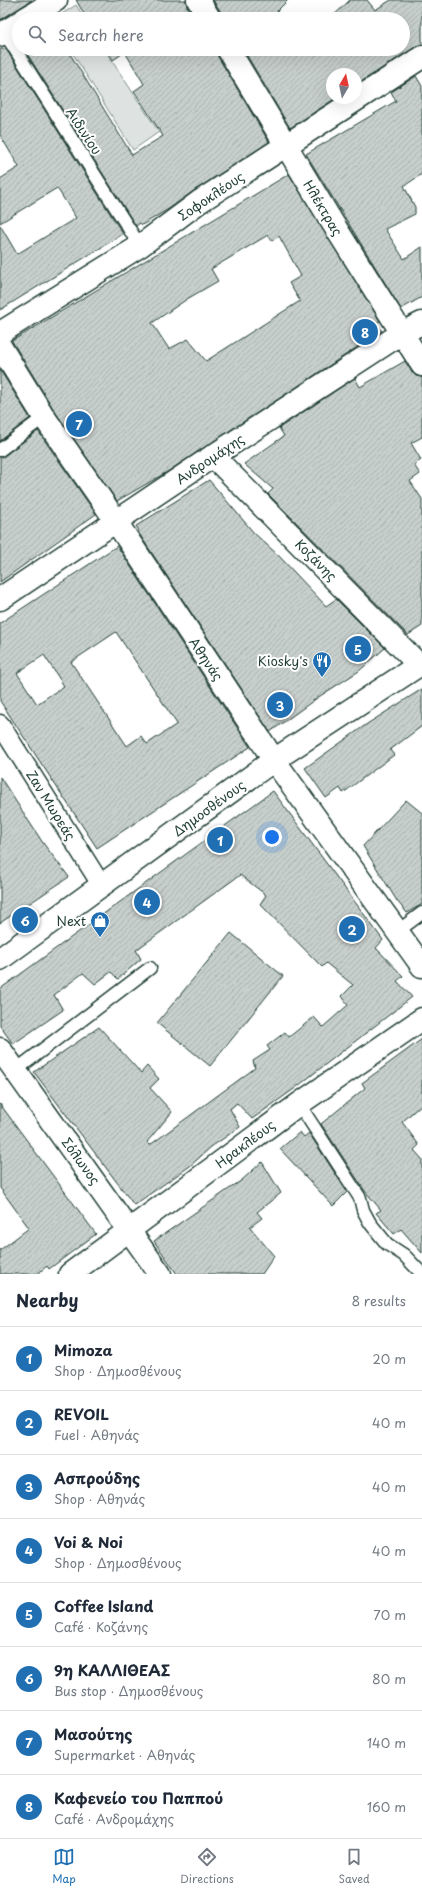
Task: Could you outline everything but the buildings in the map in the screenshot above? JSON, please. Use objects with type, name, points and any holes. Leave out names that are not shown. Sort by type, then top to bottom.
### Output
[{"type":"street","points":[[36,12],[56,0]]},
{"type":"street","name":"Ηλέκτρας","points":[[232,56],[286,146],[422,365]]},
{"type":"street","name":"Σοφοκλέους","points":[[0,334],[140,246],[199,202],[422,57]]},
{"type":"street","name":"Ανδρομάχης","points":[[0,600],[214,456],[402,333],[422,323]]},
{"type":"street","name":"Αθηνάς","points":[[0,346],[44,417],[274,760],[422,966]]},
{"type":"street","name":"Κοζάνης","points":[[214,456],[420,664]]},
{"type":"street","name":"Δημοσθένους","points":[[0,958],[102,886],[274,760],[420,664]]},
{"type":"street","name":"Ζαν Μωρεάς","points":[[0,724],[102,886]]},
{"type":"street","name":"Ηρακλέους","points":[[70,1274],[299,1104],[422,1019]]},
{"type":"street","name":"Σόλωνος","points":[[0,1049],[130,1229],[160,1274]]},
{"type":"lane","name":"Αιδινίου","points":[[24,56],[140,246]]},
{"type":"lane","points":[[0,450],[44,417]]},
{"type":"lane","points":[[398,931],[422,913]]},
{"type":"lane","points":[[16,1070],[150,968]]},
{"type":"lane","points":[[299,1104],[360,1198],[363,1210],[370,1223],[387,1244],[404,1255],[422,1274]]},
{"type":"shaded area","points":[[76,5],[80,12],[65,12]]},
{"type":"shaded area","points":[[74,56],[109,56],[159,132],[133,150]]},
{"type":"place","name":"Καφενείο του Παππού","points":[[365,332]]},
{"type":"place","name":"Μασούτης","points":[[79,424]]},
{"type":"place","name":"Coffee Island","points":[[358,649]]},
{"type":"place","name":"Kiosky's","points":[[322,678]]},
{"type":"place","name":"Ασπρούδης","points":[[280,705]]},
{"type":"place","name":"Mimoza","points":[[220,840]]},
{"type":"place","name":"Voi & Noi","points":[[147,902]]},
{"type":"place","name":"9η ΚΑΛΛΙΘΕΑΣ","points":[[25,920]]},
{"type":"place","name":"REVOIL","points":[[352,929]]},
{"type":"place","name":"Next","points":[[100,938]]}]
